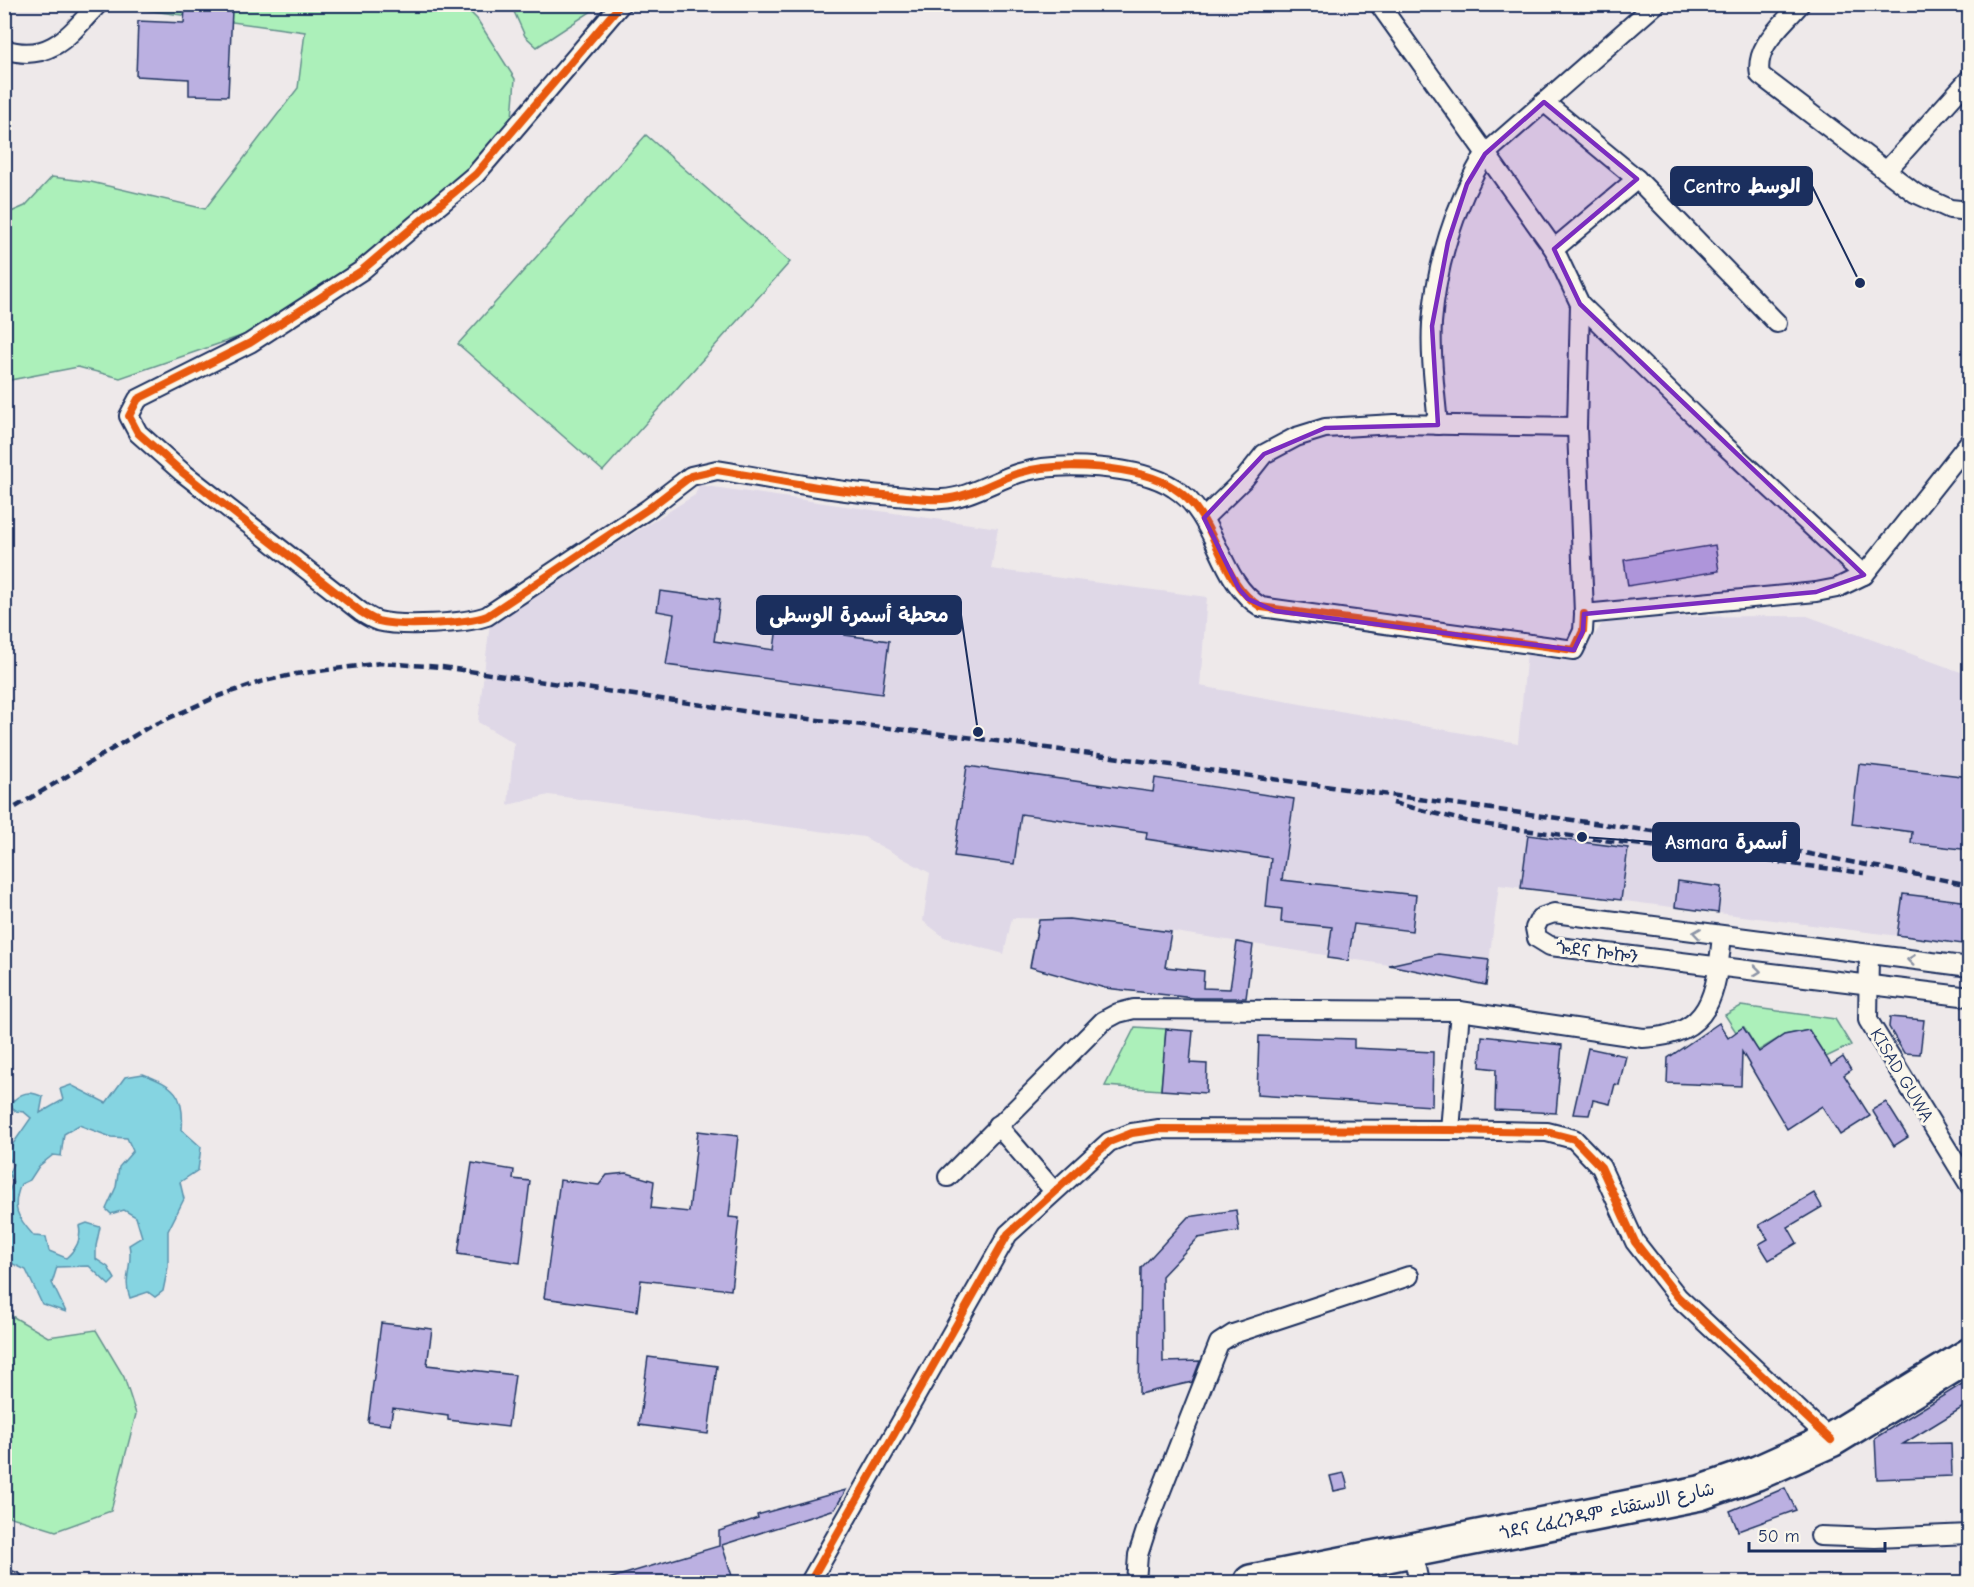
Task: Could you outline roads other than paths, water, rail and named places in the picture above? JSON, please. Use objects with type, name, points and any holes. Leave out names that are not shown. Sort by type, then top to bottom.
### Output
[{"type":"highway","name":"ጎደና ረፈረንዱም شارع الاستقتاء","points":[[1251,1582],[1311,1577],[1412,1551],[1700,1493],[1757,1473],[1832,1440],[1970,1354]]},
{"type":"street","points":[[4,49],[28,53],[44,51],[62,43],[98,4]]},
{"type":"street","points":[[621,4],[476,174],[438,207],[361,271],[249,343],[138,399],[129,416],[138,433],[182,472],[361,612],[375,620],[387,623],[460,622],[487,616],[692,476],[717,470],[870,494],[942,499],[957,496],[1021,472],[1102,467],[1141,474],[1175,488],[1204,518],[1239,589],[1248,599],[1261,607],[1574,650],[1583,631],[1584,614],[1577,427],[1580,304]]},
{"type":"street","points":[[1379,4],[1554,249],[1580,304],[1724,446],[1864,575]]},
{"type":"street","points":[[1438,424],[1432,326],[1436,284],[1467,184],[1485,154],[1656,4]]},
{"type":"street","points":[[1800,4],[1761,51],[1758,64],[1760,75],[1915,193],[1950,209],[1970,211]]},
{"type":"street","points":[[1887,170],[1970,78]]},
{"type":"street","points":[[1544,102],[1637,179],[1777,323]]},
{"type":"street","points":[[1554,249],[1637,179]]},
{"type":"street","points":[[1204,518],[1245,478],[1264,454],[1296,437],[1325,428],[1438,424],[1577,427]]},
{"type":"street","points":[[1584,614],[1816,592],[1837,588],[1864,575],[1970,441]]},
{"type":"street","name":"ጐደና ኰኰን","points":[[1970,967],[1554,913],[1540,918],[1535,928],[1537,938],[1550,946],[1970,997]]},
{"type":"street","points":[[948,1177],[997,1125],[1103,1021],[1119,1013],[1134,1010],[1246,1008],[1460,1011],[1643,1038],[1662,1037],[1687,1026],[1706,1010],[1713,998],[1722,936]]},
{"type":"street","name":"KISAD GUWA","points":[[1869,955],[1866,1010],[1873,1029],[1970,1186]]},
{"type":"street","points":[[1450,1130],[1460,1011]]},
{"type":"street","points":[[997,1125],[1053,1191]]},
{"type":"street","points":[[810,1582],[1008,1234],[1109,1142],[1132,1133],[1159,1129],[1547,1132],[1574,1139],[1601,1167],[1635,1242],[1678,1297],[1832,1440]]},
{"type":"street","points":[[1136,1582],[1138,1555],[1148,1524],[1219,1343],[1233,1334],[1409,1276]]},
{"type":"street","points":[[1820,1536],[1875,1538],[1970,1534]]},
{"type":"street","points":[[1412,1551],[1419,1582]]},
{"type":"street","points":[[4,1579],[14,1582]]},
{"type":"water","points":[[143,1074],[170,1087],[175,1093],[182,1107],[182,1130],[201,1147],[198,1170],[180,1182],[184,1199],[168,1231],[168,1267],[163,1291],[155,1297],[148,1292],[130,1298],[127,1284],[129,1245],[142,1237],[136,1217],[124,1210],[111,1214],[106,1209],[116,1187],[119,1167],[133,1151],[127,1138],[111,1137],[79,1125],[64,1134],[61,1156],[53,1155],[39,1166],[30,1180],[21,1184],[16,1200],[17,1212],[34,1236],[46,1237],[49,1251],[66,1258],[77,1244],[80,1236],[79,1226],[87,1223],[100,1227],[96,1259],[108,1267],[115,1279],[109,1285],[89,1266],[57,1267],[52,1283],[66,1312],[42,1304],[26,1270],[13,1264],[5,1254],[5,1192],[9,1191],[13,1182],[9,1173],[13,1164],[6,1154],[31,1118],[24,1112],[15,1111],[10,1104],[25,1093],[38,1095],[43,1097],[40,1113],[63,1100],[60,1089],[71,1085],[106,1103],[125,1077]]},
{"type":"railway","points":[[4,814],[147,728],[216,697],[260,682],[296,674],[381,663],[442,667],[757,713],[959,736],[1784,849],[1970,885]]},
{"type":"railway","points":[[1393,803],[1470,822],[1508,828],[1864,873]]},
{"type":"place","name":"Centro الوسط","points":[[1860,283]]},
{"type":"place","name":"محطة أسمرة الوسطى","points":[[978,732]]},
{"type":"place","name":"Asmara أسمرة","points":[[1582,837]]}]
